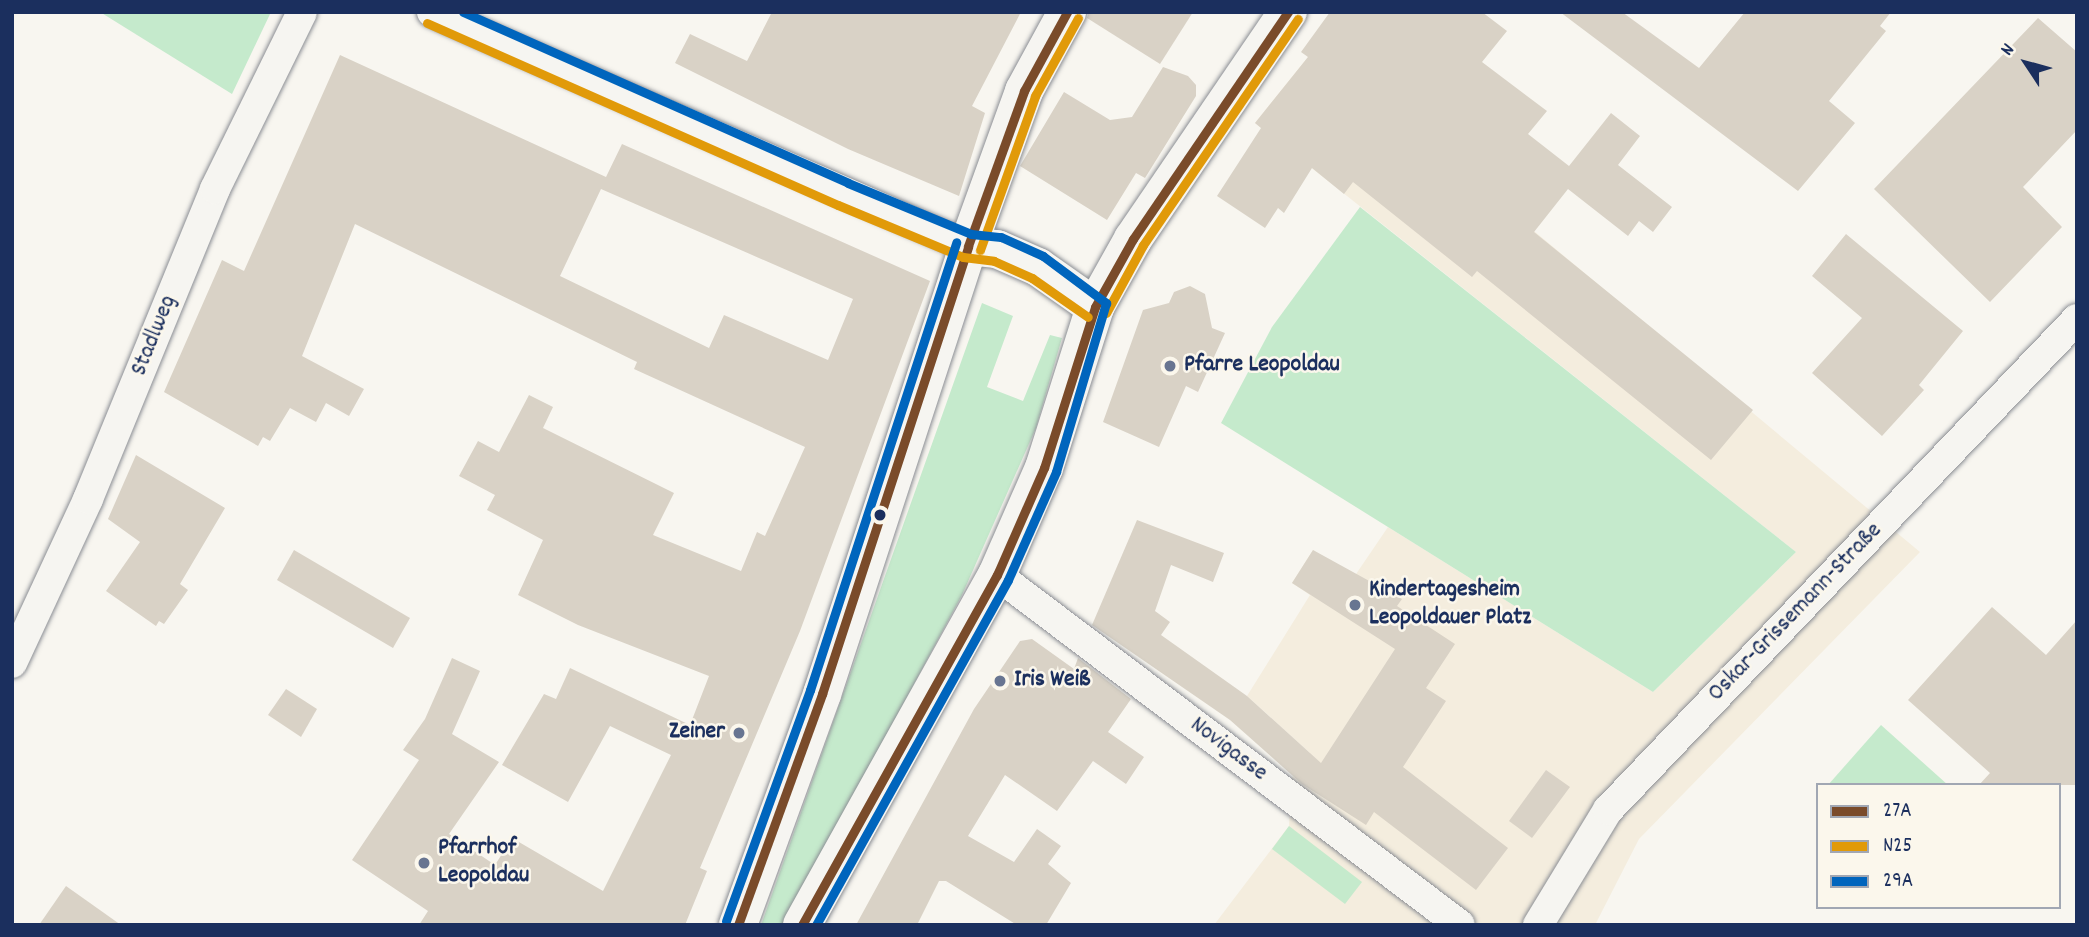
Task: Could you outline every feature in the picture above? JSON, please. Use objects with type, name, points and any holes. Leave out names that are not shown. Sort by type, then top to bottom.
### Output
[{"type":"street","name":"Stadlweg","points":[[12,663],[88,499],[215,189],[302,12]]},
{"type":"street","points":[[432,12],[968,246],[997,249],[1038,267],[1095,307]]},
{"type":"street","points":[[738,925],[822,694],[968,246],[1024,91],[1067,12]]},
{"type":"street","points":[[802,925],[997,575],[1044,468],[1095,307],[1133,239],[1287,12]]},
{"type":"street","name":"Oskar-Grissemann-Straße","points":[[1538,925],[1608,810],[2077,319]]},
{"type":"street","name":"Novigasse","points":[[997,575],[1460,925]]},
{"type":"shaded area","points":[[1308,57],[1534,231],[1920,552],[1639,839],[1595,925],[1214,925],[1289,826],[1291,779],[1310,753],[1247,696],[1310,595],[1292,583],[1313,550],[1354,577],[1388,527],[1653,692],[1796,552],[1255,123]]},
{"type":"green space","points":[[100,12],[271,12],[232,94]]},
{"type":"green space","points":[[1360,207],[1796,552],[1653,692],[1221,423],[1272,327]]},
{"type":"green space","points":[[982,303],[1013,316],[987,387],[1023,401],[1050,335],[1062,338],[1036,428],[962,595],[784,925],[761,925]]},
{"type":"green space","points":[[1881,725],[1946,783],[1830,783]]},
{"type":"green space","points":[[1289,826],[1362,882],[1345,904],[1272,849]]},
{"type":"building","points":[[772,12],[1021,12],[972,106],[985,113],[959,196],[848,149],[675,63],[690,34],[747,61]]},
{"type":"building","points":[[1089,12],[1193,12],[1160,64],[1087,18]]},
{"type":"building","points":[[1330,12],[1482,12],[1507,31],[1482,62],[1547,111],[1528,134],[1569,166],[1611,113],[1640,136],[1618,165],[1672,207],[1653,232],[1639,221],[1628,236],[1568,189],[1534,232],[1753,410],[1711,460],[1477,271],[1472,277],[1353,182],[1344,194],[1312,168],[1284,213],[1278,208],[1265,228],[1217,196],[1261,128],[1255,123],[1308,57],[1301,52]]},
{"type":"building","points":[[1560,12],[1622,12],[1699,68],[1745,12],[1891,12],[1880,26],[1886,31],[1829,101],[1855,123],[1798,191]]},
{"type":"building","points":[[2038,18],[2077,52],[2077,130],[2023,187],[2062,227],[1990,302],[1874,189]]},
{"type":"building","points":[[340,55],[606,177],[622,144],[930,281],[800,631],[700,868],[707,871],[685,925],[419,925],[428,911],[352,860],[419,760],[403,750],[425,719],[452,658],[480,671],[452,734],[499,762],[449,834],[495,865],[512,838],[603,891],[671,755],[610,726],[568,802],[502,765],[544,694],[556,699],[570,668],[690,725],[709,676],[578,625],[518,595],[543,540],[487,510],[495,495],[459,476],[478,441],[499,452],[529,395],[553,407],[543,428],[674,493],[653,535],[741,571],[757,532],[765,536],[805,447],[634,369],[637,362],[355,224],[302,356],[364,389],[349,416],[326,403],[316,422],[290,408],[270,441],[263,437],[258,446],[164,392],[222,260],[244,271]],"holes":[[[601,189],[853,299],[828,360],[724,315],[709,348],[560,276]]]},
{"type":"building","points":[[1163,67],[1188,76],[1196,85],[1196,96],[1145,178],[1136,173],[1107,220],[1020,166],[1064,92],[1110,120],[1132,117]]},
{"type":"building","points":[[1846,234],[1963,331],[1919,385],[1924,390],[1882,436],[1812,373],[1862,318],[1812,276]]},
{"type":"building","name":"Pfarre Leopoldau","points":[[1190,286],[1205,294],[1212,328],[1225,333],[1198,392],[1186,386],[1159,447],[1103,422],[1143,310],[1169,303],[1174,292]]},
{"type":"building","points":[[136,455],[225,508],[180,584],[188,590],[164,624],[159,621],[156,626],[106,591],[140,542],[108,519]]},
{"type":"building","points":[[1137,520],[1224,553],[1213,582],[1171,565],[1155,611],[1170,622],[1161,635],[1247,696],[1321,763],[1395,649],[1292,583],[1313,550],[1402,599],[1397,606],[1455,644],[1426,688],[1446,701],[1403,767],[1508,848],[1476,890],[1374,812],[1366,825],[1302,784],[1230,720],[1092,625]]},
{"type":"building","points":[[294,550],[410,618],[393,648],[277,580]]},
{"type":"building","points":[[1992,607],[2046,655],[2077,620],[2077,785],[1981,783],[1990,773],[1908,700]]},
{"type":"building","points":[[1032,639],[1074,669],[1078,658],[1131,699],[1108,732],[1144,757],[1126,784],[1093,761],[1057,811],[1005,775],[968,836],[1014,862],[1037,829],[1061,846],[1048,864],[1071,883],[1046,925],[1017,925],[946,881],[939,881],[917,925],[856,925],[974,709],[1020,641]]},
{"type":"building","points":[[286,689],[317,709],[301,737],[268,715]]},
{"type":"building","points":[[1546,770],[1570,787],[1532,838],[1509,821]]},
{"type":"building","points":[[66,886],[121,925],[39,925]]},
{"type":"transit line","name":"29A","points":[[463,12],[848,183],[971,234],[1001,237],[1043,256],[1106,303],[1056,472],[1008,580],[816,925]]},
{"type":"transit line","name":"27A","points":[[738,925],[822,694],[968,246],[1024,91],[1067,12]]},
{"type":"transit line","name":"27A","points":[[802,925],[997,575],[1044,468],[1095,307],[1133,239],[1288,12]]},
{"type":"transit line","name":"N25","points":[[980,250],[1035,96],[1078,18]]},
{"type":"transit line","name":"N25","points":[[1106,313],[1143,245],[1298,19]]},
{"type":"transit line","name":"N25","points":[[427,23],[838,205],[963,257],[994,261],[1032,278],[1088,317]]},
{"type":"transit line","name":"29A","points":[[726,921],[810,690],[956,242]]},
{"type":"place","name":"Pfarre Leopoldau","points":[[1170,366]]},
{"type":"place","name":"Kindertagesheim Leopoldauer Platz","points":[[1355,605]]},
{"type":"place","name":"Iris Weiß","points":[[1000,681]]},
{"type":"place","name":"Zeiner","points":[[739,733]]},
{"type":"place","name":"Pfarrhof Leopoldau","points":[[424,863]]}]
